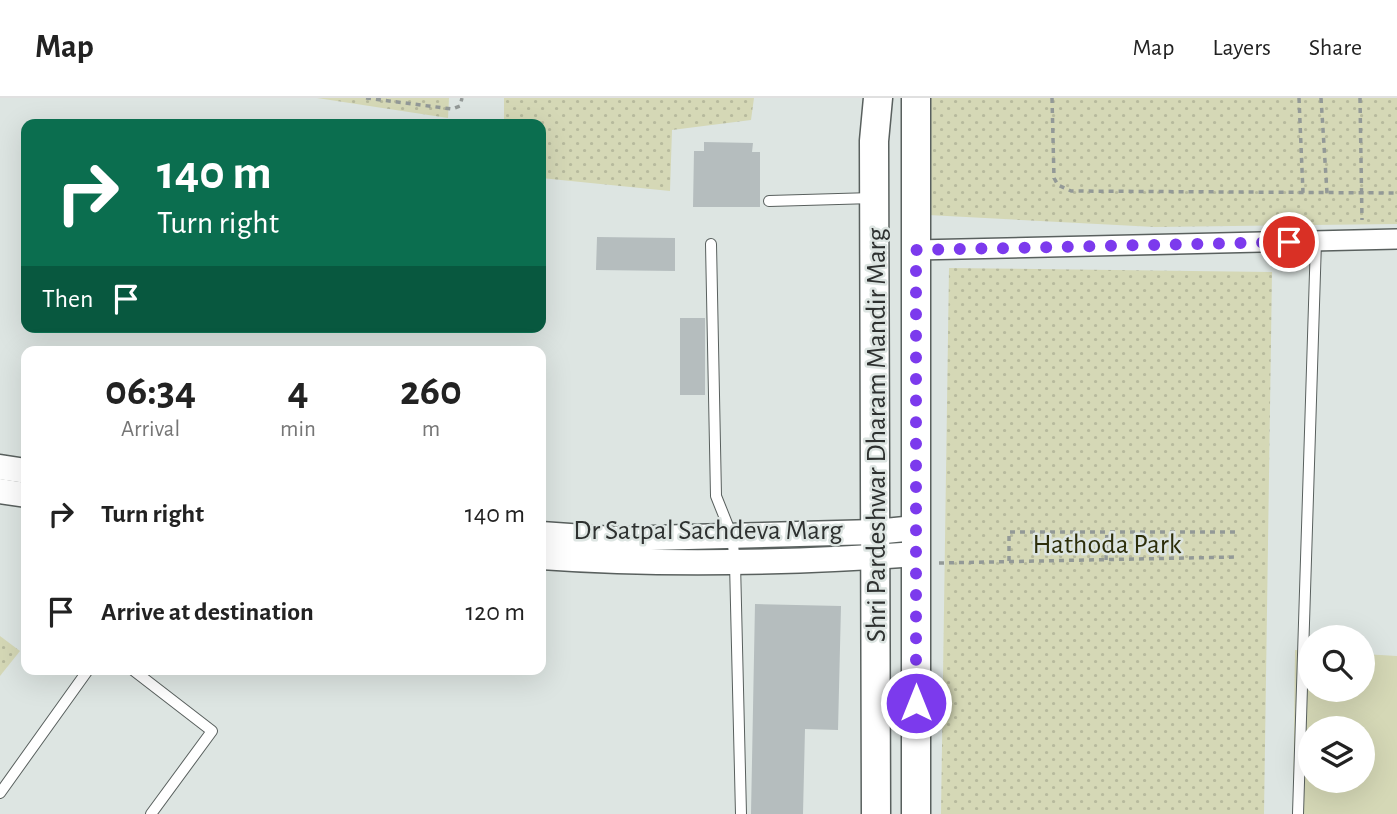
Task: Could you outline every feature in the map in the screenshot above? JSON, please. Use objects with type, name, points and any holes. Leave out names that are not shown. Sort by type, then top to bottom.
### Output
[{"type":"main road","name":"Shri Pardeshwar Dharam Mandir Marg","points":[[876,814],[874,141],[878,98]]},
{"type":"main road","name":"Shri Pardeshwar Dharam Mandir Marg","points":[[916,98],[916,814]]},
{"type":"street","points":[[916,250],[1397,239]]},
{"type":"street","points":[[0,467],[21,470]]},
{"type":"street","points":[[0,491],[21,494]]},
{"type":"street","points":[[546,534],[613,538],[732,536],[875,545]]},
{"type":"street","name":"Dr Satpal Sachdeva Marg","points":[[546,557],[589,561],[735,563],[875,545],[916,549]]},
{"type":"lane","points":[[769,201],[874,198]]},
{"type":"lane","points":[[1298,814],[1316,241]]},
{"type":"lane","points":[[711,244],[716,496],[732,536],[735,563],[741,814]]},
{"type":"lane","points":[[0,793],[84,675]]},
{"type":"lane","points":[[139,675],[212,731],[151,814]]},
{"type":"path","points":[[366,98],[452,109],[460,106],[462,98]]},
{"type":"path","points":[[1052,98],[1054,178],[1063,188],[1071,191],[1397,193]]},
{"type":"path","points":[[1299,98],[1303,193]]},
{"type":"path","points":[[1321,98],[1327,193]]},
{"type":"path","points":[[1360,98],[1363,240]]},
{"type":"path","points":[[1106,560],[1107,531]]},
{"type":"path","points":[[1009,561],[1009,532],[1236,532]]},
{"type":"path","points":[[916,549],[1009,561],[1236,557]]},
{"type":"green space","points":[[317,98],[449,98],[448,118]]},
{"type":"green space","points":[[504,98],[754,98],[751,120],[672,130],[670,191],[546,179],[546,119],[504,119]]},
{"type":"green space","points":[[930,98],[1397,98],[1397,224],[1155,227],[928,215]]},
{"type":"green space","name":"Hathoda Park","points":[[949,268],[1272,272],[1264,814],[941,814]]},
{"type":"green space","points":[[0,636],[20,651],[0,676]]},
{"type":"green space","points":[[1295,650],[1298,650],[1298,702],[1375,702],[1375,655],[1397,656],[1397,814],[1293,814]]},
{"type":"building","points":[[704,142],[753,143],[752,152],[760,152],[760,207],[693,207],[694,151],[704,151]]},
{"type":"building","points":[[597,237],[675,238],[675,271],[596,270]]},
{"type":"building","points":[[680,318],[705,318],[705,395],[680,395]]},
{"type":"building","points":[[755,604],[841,606],[838,730],[805,729],[803,814],[751,814]]},
{"type":"route","points":[[916,703],[916,250],[1289,242]]}]
